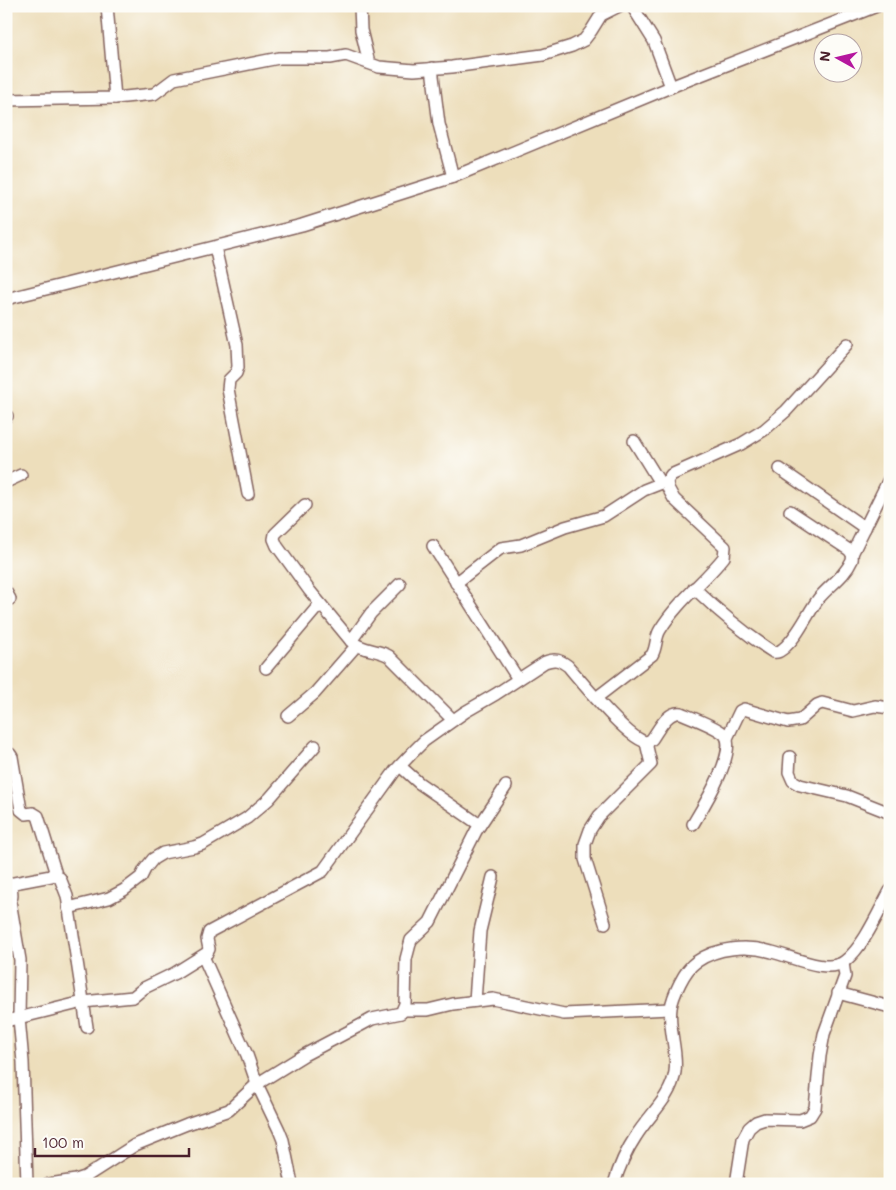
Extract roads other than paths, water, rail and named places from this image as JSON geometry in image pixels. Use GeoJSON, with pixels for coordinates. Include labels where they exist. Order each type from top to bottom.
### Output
{"type":"FeatureCollection","features":[{"type":"Feature","properties":{"kind":"street"},"geometry":{"type":"LineString","coordinates":[[107,6],[115,98]]}},
{"type":"Feature","properties":{"kind":"street"},"geometry":{"type":"LineString","coordinates":[[360,6],[361,30],[369,63]]}},
{"type":"Feature","properties":{"kind":"street"},"geometry":{"type":"LineString","coordinates":[[6,100],[115,98],[154,94],[174,79],[279,58],[330,58],[346,55],[379,67],[414,70],[543,55],[572,46],[584,40],[601,15],[619,6]]}},
{"type":"Feature","properties":{"kind":"street"},"geometry":{"type":"LineString","coordinates":[[632,6],[654,41],[671,87]]}},
{"type":"Feature","properties":{"kind":"street"},"geometry":{"type":"LineString","coordinates":[[6,299],[302,225],[453,177],[671,87],[877,6]]}},
{"type":"Feature","properties":{"kind":"street"},"geometry":{"type":"LineString","coordinates":[[432,68],[439,124],[453,177]]}},
{"type":"Feature","properties":{"kind":"street"},"geometry":{"type":"LineString","coordinates":[[215,247],[238,354],[236,373],[228,384],[248,494]]}},
{"type":"Feature","properties":{"kind":"street"},"geometry":{"type":"LineString","coordinates":[[456,583],[501,548],[521,544],[565,527],[604,516],[638,493],[663,482],[671,475],[741,444],[764,430],[786,411],[847,344]]}},
{"type":"Feature","properties":{"kind":"street"},"geometry":{"type":"LineString","coordinates":[[596,698],[652,655],[655,650],[657,635],[661,629],[680,603],[724,556],[725,546],[674,499],[634,441]]}},
{"type":"Feature","properties":{"kind":"street"},"geometry":{"type":"LineString","coordinates":[[780,469],[865,528]]}},
{"type":"Feature","properties":{"kind":"street"},"geometry":{"type":"LineString","coordinates":[[6,482],[21,475]]}},
{"type":"Feature","properties":{"kind":"street"},"geometry":{"type":"LineString","coordinates":[[694,588],[720,614],[773,652],[783,649],[791,641],[820,597],[839,580],[853,558],[852,554],[890,477]]}},
{"type":"Feature","properties":{"kind":"street"},"geometry":{"type":"LineString","coordinates":[[305,505],[278,531],[274,539],[277,546],[320,604],[354,644],[380,651],[389,656],[453,720]]}},
{"type":"Feature","properties":{"kind":"street"},"geometry":{"type":"LineString","coordinates":[[790,511],[852,554]]}},
{"type":"Feature","properties":{"kind":"street"},"geometry":{"type":"LineString","coordinates":[[433,546],[518,679]]}},
{"type":"Feature","properties":{"kind":"street"},"geometry":{"type":"LineString","coordinates":[[288,716],[315,693],[354,644],[371,613],[400,584]]}},
{"type":"Feature","properties":{"kind":"street"},"geometry":{"type":"LineString","coordinates":[[266,668],[320,604]]}},
{"type":"Feature","properties":{"kind":"street"},"geometry":{"type":"LineString","coordinates":[[6,1021],[83,1002],[133,997],[144,988],[175,973],[203,956],[209,949],[207,939],[209,932],[323,871],[400,766],[424,742],[453,720],[545,662],[553,659],[560,660],[568,666],[596,698],[639,741],[648,742],[652,740],[670,715],[676,712],[724,733],[728,743],[726,758],[693,824]]}},
{"type":"Feature","properties":{"kind":"street"},"geometry":{"type":"LineString","coordinates":[[727,738],[740,711],[744,709],[750,709],[788,722],[800,720],[822,703],[853,711],[875,706],[890,708]]}},
{"type":"Feature","properties":{"kind":"street"},"geometry":{"type":"LineString","coordinates":[[604,923],[585,859],[585,844],[590,830],[606,808],[651,764],[647,747],[648,742]]}},
{"type":"Feature","properties":{"kind":"street"},"geometry":{"type":"LineString","coordinates":[[68,908],[109,898],[142,877],[145,869],[153,859],[163,853],[194,848],[247,818],[269,799],[314,746]]}},
{"type":"Feature","properties":{"kind":"street"},"geometry":{"type":"LineString","coordinates":[[6,752],[12,757],[21,810],[23,813],[33,813],[38,816],[54,866],[53,874]]}},
{"type":"Feature","properties":{"kind":"street"},"geometry":{"type":"LineString","coordinates":[[790,757],[789,772],[792,781],[800,785],[847,796],[890,813]]}},
{"type":"Feature","properties":{"kind":"street"},"geometry":{"type":"LineString","coordinates":[[400,766],[419,783],[480,825]]}},
{"type":"Feature","properties":{"kind":"street"},"geometry":{"type":"LineString","coordinates":[[404,1010],[406,959],[411,940],[430,922],[480,825],[506,786]]}},
{"type":"Feature","properties":{"kind":"street"},"geometry":{"type":"LineString","coordinates":[[27,1184],[23,1062],[19,1018],[20,960],[8,902],[12,898],[11,885],[14,883],[53,874],[60,878],[64,884],[87,1027]]}},
{"type":"Feature","properties":{"kind":"street"},"geometry":{"type":"LineString","coordinates":[[475,1001],[480,931],[493,877]]}},
{"type":"Feature","properties":{"kind":"street"},"geometry":{"type":"LineString","coordinates":[[614,1184],[626,1151],[636,1134],[663,1101],[675,1072],[670,1009],[675,992],[684,975],[695,963],[709,954],[745,948],[772,951],[806,962],[832,967],[843,963],[858,947],[890,891]]}},
{"type":"Feature","properties":{"kind":"street"},"geometry":{"type":"LineString","coordinates":[[203,956],[247,1055],[257,1084],[283,1140],[292,1184]]}},
{"type":"Feature","properties":{"kind":"street"},"geometry":{"type":"LineString","coordinates":[[736,1184],[743,1139],[749,1128],[756,1122],[766,1119],[800,1120],[810,1116],[815,1108],[823,1042],[845,976],[843,963]]}},
{"type":"Feature","properties":{"kind":"street"},"geometry":{"type":"LineString","coordinates":[[838,993],[890,1007]]}},
{"type":"Feature","properties":{"kind":"street"},"geometry":{"type":"LineString","coordinates":[[49,1184],[85,1177],[135,1145],[186,1124],[229,1110],[257,1084],[304,1054],[372,1019],[397,1015],[404,1010],[428,1010],[493,999],[564,1014],[670,1009]]}}]}
